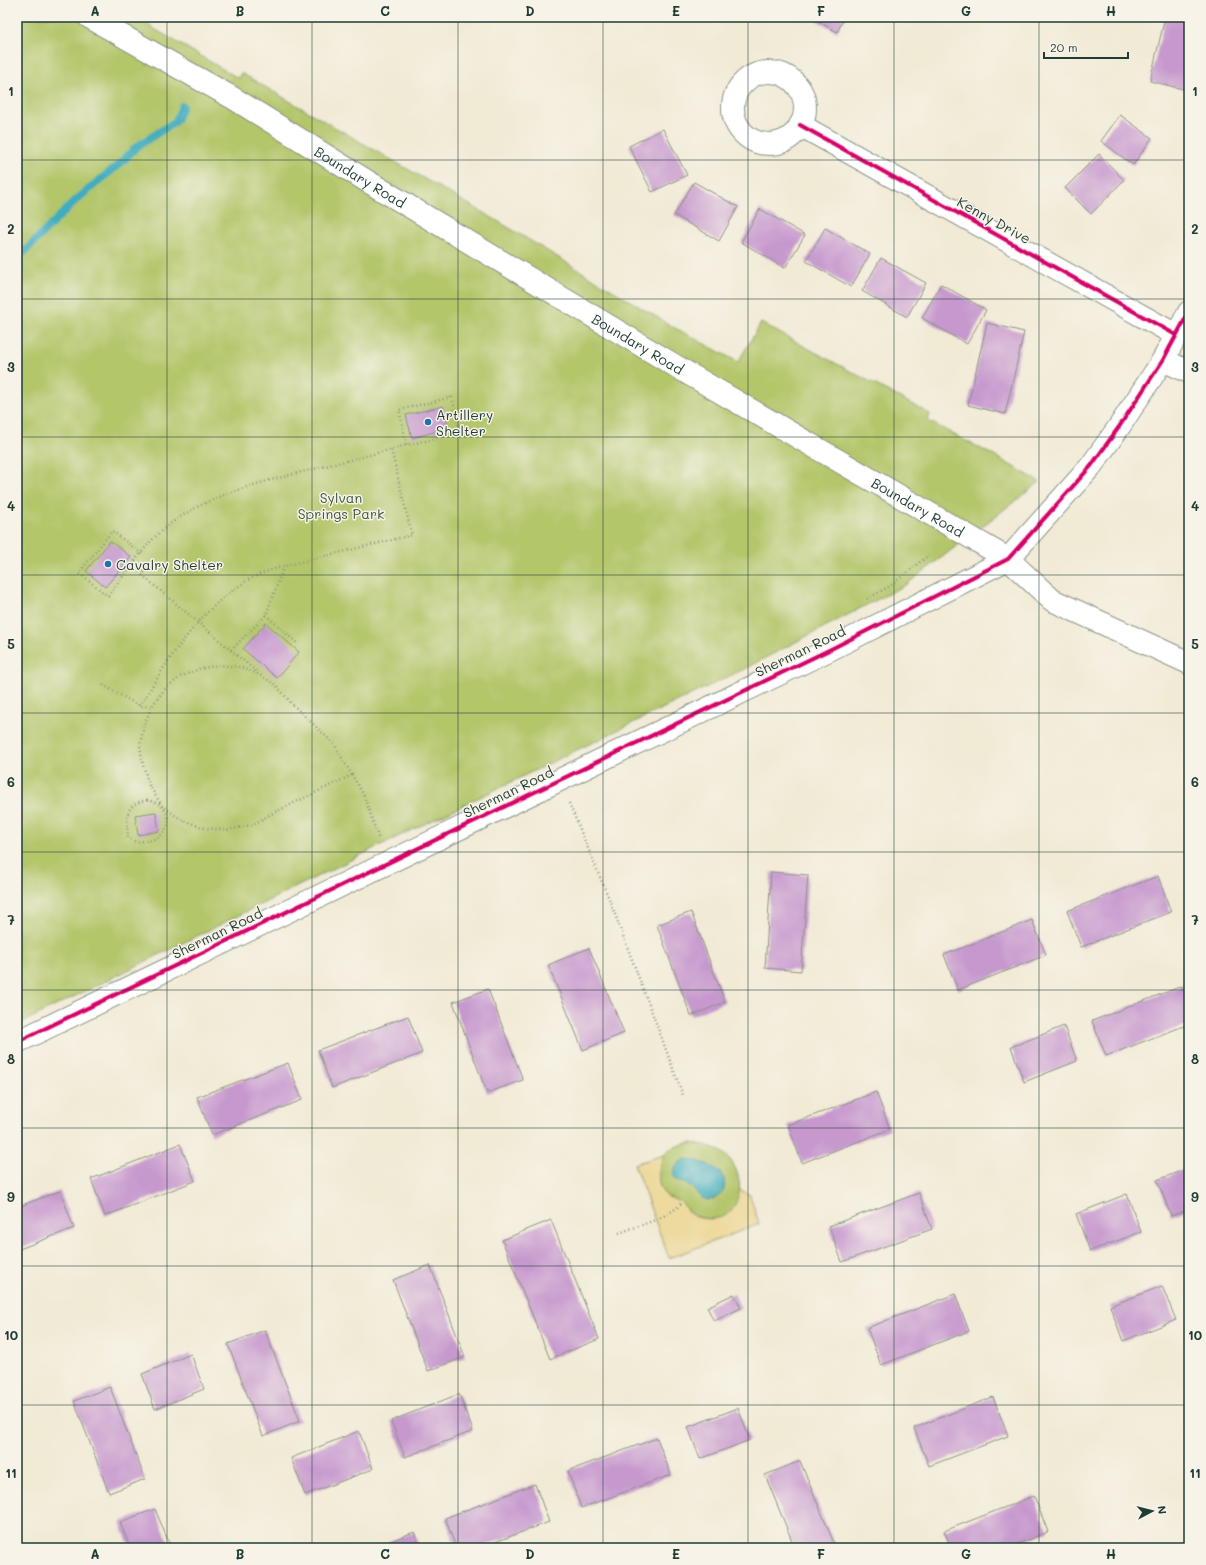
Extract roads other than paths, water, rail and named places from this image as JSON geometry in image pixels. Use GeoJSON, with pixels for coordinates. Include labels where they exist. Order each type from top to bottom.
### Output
{"type":"FeatureCollection","features":[{"type":"Feature","properties":{"kind":"street","name":"Boundary Road"},"geometry":{"type":"LineString","coordinates":[[89,17],[233,98],[380,189],[683,370],[1008,559],[1052,600],[1189,663]]}},
{"type":"Feature","properties":{"kind":"street","name":"Kenny Drive"},"geometry":{"type":"LineString","coordinates":[[800,125],[1176,335]]}},
{"type":"Feature","properties":{"kind":"street"},"geometry":{"type":"LineString","coordinates":[[1008,559],[1091,466],[1119,427],[1163,360],[1189,312]]}},
{"type":"Feature","properties":{"kind":"street"},"geometry":{"type":"LineString","coordinates":[[1163,360],[1189,372]]}},
{"type":"Feature","properties":{"kind":"street","name":"Sherman Road"},"geometry":{"type":"LineString","coordinates":[[17,1042],[831,649],[1008,559]]}},
{"type":"Feature","properties":{"kind":"water"},"geometry":{"type":"Polygon","coordinates":[[[686,1159],[699,1161],[706,1164],[718,1171],[723,1176],[725,1182],[724,1189],[721,1194],[709,1200],[702,1198],[691,1187],[674,1177],[673,1174],[677,1165],[686,1159]]]}},
{"type":"Feature","properties":{"kind":"waterway"},"geometry":{"type":"LineString","coordinates":[[17,259],[75,201],[123,161],[135,148],[176,121],[182,106]]}},
{"type":"Feature","properties":{"kind":"place","name":"Artillery Shelter"},"geometry":{"type":"Point","coordinates":[428,422]}},
{"type":"Feature","properties":{"kind":"place","name":"Cavalry Shelter"},"geometry":{"type":"Point","coordinates":[108,564]}},
{"type":"Feature","properties":{"kind":"park label","name":"Sylvan Springs Park"},"geometry":{"type":"Point","coordinates":[341,506]}}]}
